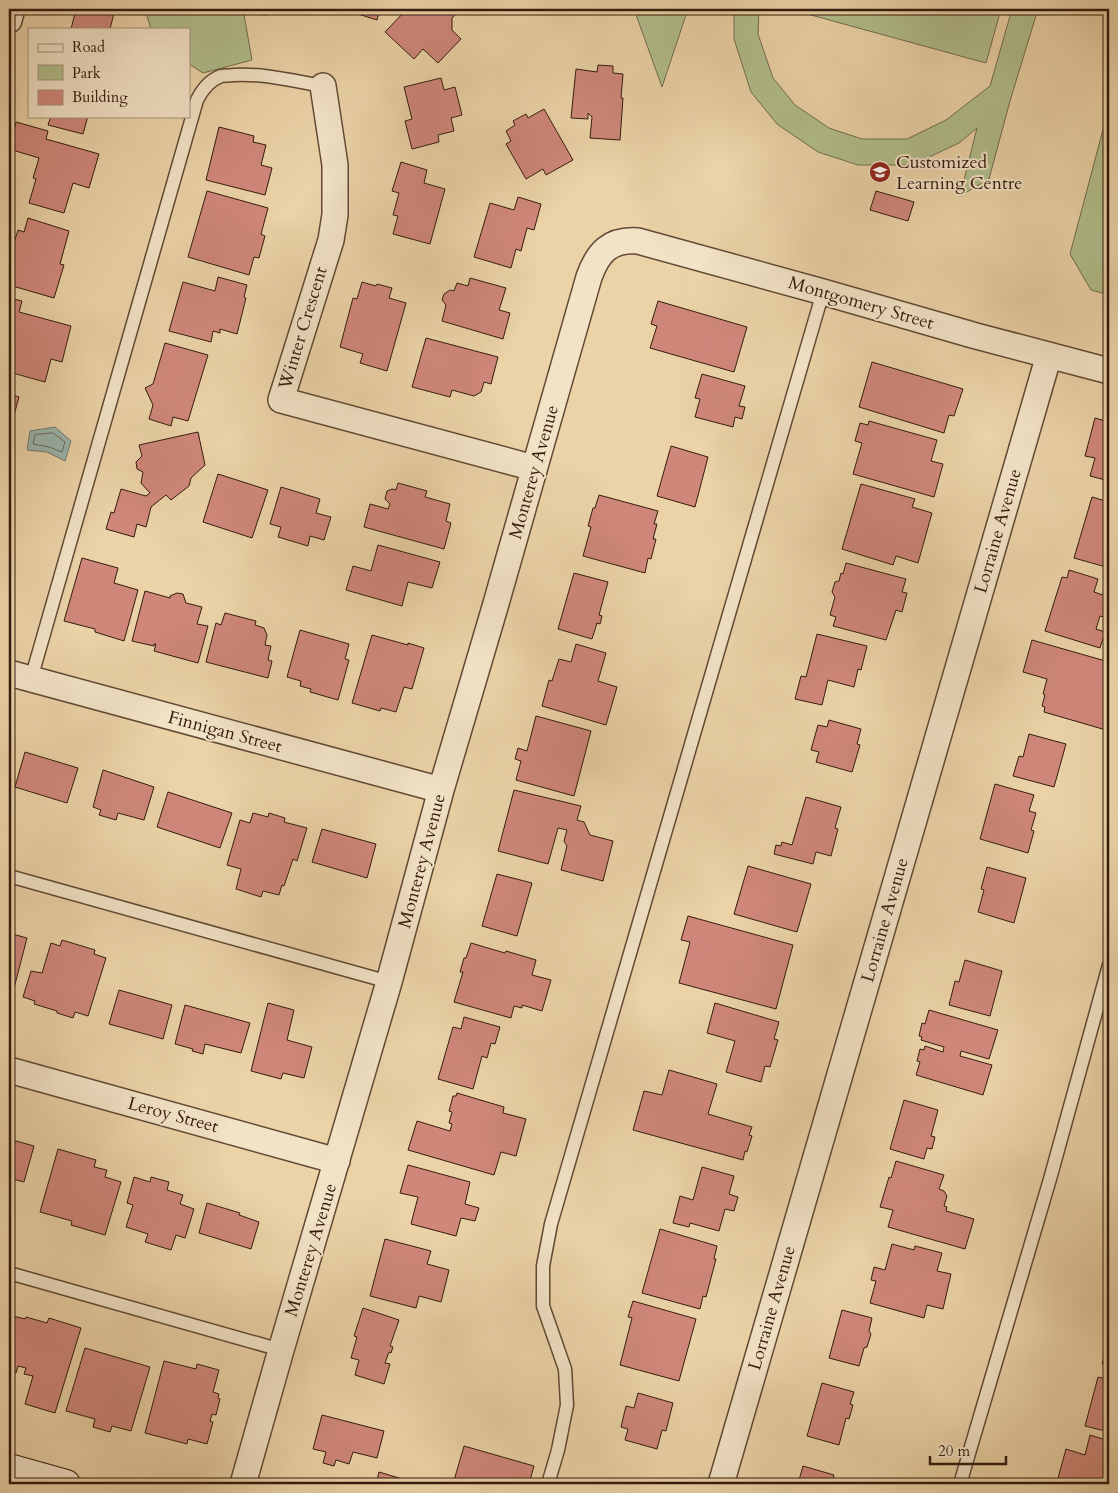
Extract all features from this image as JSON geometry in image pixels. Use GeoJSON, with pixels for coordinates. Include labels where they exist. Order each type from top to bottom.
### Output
{"type":"FeatureCollection","features":[{"type":"Feature","properties":{"kind":"street"},"geometry":{"type":"LineString","coordinates":[[9,20],[12,9]]}},
{"type":"Feature","properties":{"kind":"street","name":"Winter Crescent"},"geometry":{"type":"LineString","coordinates":[[323,86],[335,165],[335,215],[331,240],[281,400],[534,468]]}},
{"type":"Feature","properties":{"kind":"street","name":"Montgomery Street"},"geometry":{"type":"LineString","coordinates":[[612,244],[621,241],[638,240],[976,336],[1109,371]]}},
{"type":"Feature","properties":{"kind":"street","name":"Monterey Avenue"},"geometry":{"type":"LineString","coordinates":[[243,1484],[280,1350],[338,1161],[441,790],[589,277],[597,258],[612,244]]}},
{"type":"Feature","properties":{"kind":"street","name":"Lorraine Avenue"},"geometry":{"type":"LineString","coordinates":[[721,1484],[1049,355]]}},
{"type":"Feature","properties":{"kind":"street","name":"Finnigan Street"},"geometry":{"type":"LineString","coordinates":[[20,676],[441,790]]}},
{"type":"Feature","properties":{"kind":"street","name":"Leroy Street"},"geometry":{"type":"LineString","coordinates":[[9,1070],[338,1161]]}},
{"type":"Feature","properties":{"kind":"street"},"geometry":{"type":"LineString","coordinates":[[9,1468],[66,1484]]}},
{"type":"Feature","properties":{"kind":"lane"},"geometry":{"type":"LineString","coordinates":[[20,676],[196,100],[206,87],[222,76],[264,75],[323,86]]}},
{"type":"Feature","properties":{"kind":"lane"},"geometry":{"type":"LineString","coordinates":[[548,1484],[558,1450],[567,1405],[565,1368],[543,1306],[543,1266],[551,1224],[823,292]]}},
{"type":"Feature","properties":{"kind":"lane"},"geometry":{"type":"LineString","coordinates":[[9,876],[389,982]]}},
{"type":"Feature","properties":{"kind":"lane"},"geometry":{"type":"LineString","coordinates":[[960,1484],[1050,1179],[1109,965]]}},
{"type":"Feature","properties":{"kind":"lane"},"geometry":{"type":"LineString","coordinates":[[9,1274],[280,1350]]}},
{"type":"Feature","properties":{"kind":"green space"},"geometry":{"type":"Polygon","coordinates":[[[145,9],[243,9],[252,60],[203,73],[190,65],[190,28],[151,28],[145,9]]]}},
{"type":"Feature","properties":{"kind":"green space"},"geometry":{"type":"Polygon","coordinates":[[[634,9],[688,9],[662,87],[634,9]]]}},
{"type":"Feature","properties":{"kind":"green space"},"geometry":{"type":"Polygon","coordinates":[[[734,9],[759,9],[758,34],[773,78],[795,105],[829,128],[862,139],[907,139],[946,120],[990,86],[1012,9],[1038,9],[989,179],[960,196],[977,128],[959,143],[912,165],[858,165],[818,152],[777,124],[751,92],[734,39],[734,9]]]}},
{"type":"Feature","properties":{"kind":"green space"},"geometry":{"type":"Polygon","coordinates":[[[789,9],[1001,9],[986,63],[789,9]]]}},
{"type":"Feature","properties":{"kind":"green space"},"geometry":{"type":"Polygon","coordinates":[[[1109,107],[1109,295],[1091,290],[1070,254],[1109,107]]]}},
{"type":"Feature","properties":{"kind":"water"},"geometry":{"type":"Polygon","coordinates":[[[55,427],[71,441],[65,461],[47,452],[27,450],[30,431],[55,427]]]}},
{"type":"Feature","properties":{"kind":"building"},"geometry":{"type":"Polygon","coordinates":[[[76,9],[115,9],[110,28],[71,28],[76,9]]]}},
{"type":"Feature","properties":{"kind":"building"},"geometry":{"type":"Polygon","coordinates":[[[262,9],[290,9],[291,12],[263,15],[262,9]]]}},
{"type":"Feature","properties":{"kind":"building"},"geometry":{"type":"Polygon","coordinates":[[[342,9],[380,9],[377,20],[342,9]]]}},
{"type":"Feature","properties":{"kind":"building"},"geometry":{"type":"Polygon","coordinates":[[[407,9],[461,9],[452,18],[452,30],[461,39],[438,63],[423,49],[414,59],[385,32],[407,9]]]}},
{"type":"Feature","properties":{"kind":"building"},"geometry":{"type":"Polygon","coordinates":[[[598,65],[613,66],[613,73],[623,74],[620,140],[590,138],[592,117],[588,113],[588,119],[571,118],[576,69],[597,72],[598,65]]]}},
{"type":"Feature","properties":{"kind":"building"},"geometry":{"type":"Polygon","coordinates":[[[441,78],[444,90],[455,87],[462,115],[451,118],[454,131],[438,135],[439,142],[412,149],[405,121],[412,119],[404,87],[441,78]]]}},
{"type":"Feature","properties":{"kind":"building"},"geometry":{"type":"Polygon","coordinates":[[[544,109],[573,160],[546,175],[543,169],[526,179],[506,144],[511,141],[506,131],[515,125],[513,121],[526,114],[528,118],[544,109]]]}},
{"type":"Feature","properties":{"kind":"building"},"geometry":{"type":"Polygon","coordinates":[[[50,118],[87,118],[83,134],[48,125],[50,118]]]}},
{"type":"Feature","properties":{"kind":"building"},"geometry":{"type":"Polygon","coordinates":[[[16,122],[48,131],[46,139],[99,154],[89,188],[73,183],[64,213],[29,203],[36,179],[33,178],[39,158],[9,149],[16,122]]]}},
{"type":"Feature","properties":{"kind":"building"},"geometry":{"type":"Polygon","coordinates":[[[219,127],[254,136],[253,142],[266,145],[261,165],[272,168],[265,195],[206,180],[219,127]]]}},
{"type":"Feature","properties":{"kind":"building"},"geometry":{"type":"Polygon","coordinates":[[[401,162],[427,170],[424,183],[445,189],[430,244],[393,234],[398,216],[393,215],[399,193],[392,191],[401,162]]]}},
{"type":"Feature","properties":{"kind":"building"},"geometry":{"type":"Polygon","coordinates":[[[207,191],[268,208],[261,234],[265,236],[259,258],[254,257],[249,275],[188,257],[207,191]]]}},
{"type":"Feature","properties":{"kind":"building"},"geometry":{"type":"Polygon","coordinates":[[[876,191],[914,202],[908,221],[870,210],[876,191]]]}},
{"type":"Feature","properties":{"kind":"building"},"geometry":{"type":"Polygon","coordinates":[[[518,197],[541,204],[534,230],[527,228],[521,251],[516,249],[511,268],[474,257],[490,203],[514,210],[518,197]]]}},
{"type":"Feature","properties":{"kind":"building"},"geometry":{"type":"Polygon","coordinates":[[[28,218],[69,231],[60,264],[64,265],[54,298],[9,285],[9,270],[13,256],[10,255],[18,230],[24,232],[28,218]]]}},
{"type":"Feature","properties":{"kind":"building"},"geometry":{"type":"Polygon","coordinates":[[[218,277],[247,285],[244,297],[246,298],[237,334],[220,329],[220,333],[213,331],[211,342],[169,331],[183,282],[215,291],[218,277]]]}},
{"type":"Feature","properties":{"kind":"building"},"geometry":{"type":"Polygon","coordinates":[[[470,278],[506,288],[499,310],[510,313],[503,339],[442,321],[446,305],[442,300],[444,294],[450,290],[454,291],[457,283],[468,286],[470,278]]]}},
{"type":"Feature","properties":{"kind":"building"},"geometry":{"type":"Polygon","coordinates":[[[362,282],[392,288],[389,298],[406,303],[387,371],[360,363],[363,354],[340,347],[353,298],[357,299],[362,282]]]}},
{"type":"Feature","properties":{"kind":"building"},"geometry":{"type":"Polygon","coordinates":[[[9,298],[22,301],[19,312],[71,326],[62,362],[51,359],[45,382],[9,372],[9,298]]]}},
{"type":"Feature","properties":{"kind":"building"},"geometry":{"type":"Polygon","coordinates":[[[658,301],[747,327],[734,372],[650,348],[657,326],[651,324],[658,301]]]}},
{"type":"Feature","properties":{"kind":"building"},"geometry":{"type":"Polygon","coordinates":[[[426,338],[498,357],[491,384],[484,382],[481,392],[474,396],[452,390],[450,397],[412,387],[426,338]]]}},
{"type":"Feature","properties":{"kind":"building"},"geometry":{"type":"Polygon","coordinates":[[[165,343],[208,355],[188,421],[173,417],[171,426],[149,419],[153,405],[145,388],[153,384],[165,343]]]}},
{"type":"Feature","properties":{"kind":"building"},"geometry":{"type":"Polygon","coordinates":[[[872,362],[963,389],[954,416],[949,415],[944,433],[859,407],[872,362]]]}},
{"type":"Feature","properties":{"kind":"building"},"geometry":{"type":"Polygon","coordinates":[[[702,374],[745,386],[739,406],[745,407],[742,419],[735,417],[733,427],[695,417],[700,399],[695,398],[702,374]]]}},
{"type":"Feature","properties":{"kind":"building"},"geometry":{"type":"Polygon","coordinates":[[[9,394],[19,397],[9,433],[9,394]]]}},
{"type":"Feature","properties":{"kind":"building"},"geometry":{"type":"Polygon","coordinates":[[[1095,418],[1109,422],[1109,481],[1090,476],[1095,458],[1085,456],[1095,418]]]}},
{"type":"Feature","properties":{"kind":"building"},"geometry":{"type":"Polygon","coordinates":[[[869,421],[937,440],[931,461],[943,464],[934,497],[853,474],[862,443],[855,441],[860,423],[868,425],[869,421]]]}},
{"type":"Feature","properties":{"kind":"building"},"geometry":{"type":"Polygon","coordinates":[[[198,432],[205,465],[191,478],[189,486],[171,500],[166,495],[151,507],[146,527],[137,524],[134,537],[106,529],[111,512],[114,513],[121,489],[146,496],[150,493],[141,483],[143,472],[137,469],[136,462],[142,456],[139,445],[198,432]]]}},
{"type":"Feature","properties":{"kind":"building"},"geometry":{"type":"Polygon","coordinates":[[[671,446],[708,457],[695,507],[657,496],[671,446]]]}},
{"type":"Feature","properties":{"kind":"building"},"geometry":{"type":"Polygon","coordinates":[[[218,474],[268,490],[252,538],[203,522],[218,474]]]}},
{"type":"Feature","properties":{"kind":"building"},"geometry":{"type":"Polygon","coordinates":[[[398,483],[427,491],[425,497],[450,504],[446,521],[451,523],[444,549],[364,527],[370,504],[388,509],[390,504],[385,499],[387,491],[396,490],[398,483]]]}},
{"type":"Feature","properties":{"kind":"building"},"geometry":{"type":"Polygon","coordinates":[[[861,484],[915,499],[912,507],[932,513],[918,563],[896,556],[893,565],[842,549],[861,484]]]}},
{"type":"Feature","properties":{"kind":"building"},"geometry":{"type":"Polygon","coordinates":[[[281,487],[320,499],[316,513],[331,517],[324,540],[310,536],[308,546],[278,537],[281,527],[270,524],[281,487]]]}},
{"type":"Feature","properties":{"kind":"building"},"geometry":{"type":"Polygon","coordinates":[[[599,495],[658,511],[654,524],[657,524],[653,539],[656,539],[651,559],[648,558],[645,573],[583,556],[591,527],[588,526],[599,495]]]}},
{"type":"Feature","properties":{"kind":"building"},"geometry":{"type":"Polygon","coordinates":[[[1092,497],[1109,502],[1109,557],[1106,567],[1074,558],[1092,497]]]}},
{"type":"Feature","properties":{"kind":"building"},"geometry":{"type":"Polygon","coordinates":[[[378,545],[440,562],[432,588],[408,582],[402,606],[346,590],[353,566],[371,571],[378,545]]]}},
{"type":"Feature","properties":{"kind":"building"},"geometry":{"type":"Polygon","coordinates":[[[82,558],[118,568],[114,583],[138,590],[124,641],[95,632],[95,629],[64,621],[82,558]]]}},
{"type":"Feature","properties":{"kind":"building"},"geometry":{"type":"Polygon","coordinates":[[[846,563],[906,579],[902,592],[907,593],[902,612],[896,610],[886,640],[833,626],[836,617],[830,615],[835,597],[832,592],[835,582],[839,581],[841,573],[843,574],[846,563]]]}},
{"type":"Feature","properties":{"kind":"building"},"geometry":{"type":"Polygon","coordinates":[[[1069,570],[1098,579],[1094,592],[1109,597],[1104,617],[1100,616],[1096,629],[1105,632],[1100,648],[1045,631],[1062,577],[1067,578],[1069,570]]]}},
{"type":"Feature","properties":{"kind":"building"},"geometry":{"type":"Polygon","coordinates":[[[574,573],[608,582],[599,615],[602,616],[600,624],[597,623],[592,639],[558,629],[574,573]]]}},
{"type":"Feature","properties":{"kind":"building"},"geometry":{"type":"Polygon","coordinates":[[[145,591],[170,598],[170,596],[177,593],[183,594],[186,603],[202,607],[197,624],[208,626],[198,663],[154,651],[156,644],[154,646],[132,641],[145,591]]]}},
{"type":"Feature","properties":{"kind":"building"},"geometry":{"type":"Polygon","coordinates":[[[225,613],[256,621],[255,625],[264,628],[267,635],[265,645],[271,646],[268,660],[272,661],[268,678],[206,662],[216,623],[221,625],[225,613]]]}},
{"type":"Feature","properties":{"kind":"building"},"geometry":{"type":"Polygon","coordinates":[[[300,630],[349,644],[345,659],[349,660],[338,700],[310,692],[311,689],[300,686],[301,681],[287,677],[300,630]]]}},
{"type":"Feature","properties":{"kind":"building"},"geometry":{"type":"Polygon","coordinates":[[[817,634],[867,646],[861,670],[858,669],[854,687],[828,680],[822,705],[795,699],[801,676],[806,677],[817,634]]]}},
{"type":"Feature","properties":{"kind":"building"},"geometry":{"type":"Polygon","coordinates":[[[372,635],[424,648],[412,689],[404,687],[396,712],[381,708],[380,711],[352,703],[372,635]]]}},
{"type":"Feature","properties":{"kind":"building"},"geometry":{"type":"Polygon","coordinates":[[[1032,640],[1109,662],[1109,720],[1106,730],[1044,712],[1045,707],[1042,706],[1045,695],[1043,694],[1047,679],[1023,672],[1032,640]]]}},
{"type":"Feature","properties":{"kind":"building"},"geometry":{"type":"Polygon","coordinates":[[[576,644],[606,653],[598,681],[617,687],[606,725],[542,706],[549,680],[552,681],[559,659],[571,662],[576,644]]]}},
{"type":"Feature","properties":{"kind":"building"},"geometry":{"type":"Polygon","coordinates":[[[536,716],[591,731],[574,796],[516,780],[521,761],[515,759],[518,748],[527,751],[536,716]]]}},
{"type":"Feature","properties":{"kind":"building"},"geometry":{"type":"Polygon","coordinates":[[[829,720],[861,729],[857,744],[860,745],[852,772],[816,762],[819,752],[811,750],[818,725],[827,727],[829,720]]]}},
{"type":"Feature","properties":{"kind":"building"},"geometry":{"type":"Polygon","coordinates":[[[1029,734],[1066,744],[1054,787],[1013,776],[1019,756],[1023,757],[1029,734]]]}},
{"type":"Feature","properties":{"kind":"building"},"geometry":{"type":"Polygon","coordinates":[[[25,752],[78,768],[67,803],[15,787],[25,752]]]}},
{"type":"Feature","properties":{"kind":"building"},"geometry":{"type":"Polygon","coordinates":[[[103,770],[154,787],[144,820],[118,813],[116,820],[99,815],[101,810],[93,807],[103,770]]]}},
{"type":"Feature","properties":{"kind":"building"},"geometry":{"type":"Polygon","coordinates":[[[995,784],[1034,795],[1029,811],[1036,813],[1031,830],[1034,831],[1028,853],[980,839],[995,784]]]}},
{"type":"Feature","properties":{"kind":"building"},"geometry":{"type":"Polygon","coordinates":[[[514,790],[581,806],[577,820],[584,822],[590,835],[613,841],[603,881],[561,870],[567,846],[564,841],[567,830],[558,828],[548,864],[498,851],[514,790]]]}},
{"type":"Feature","properties":{"kind":"building"},"geometry":{"type":"Polygon","coordinates":[[[168,792],[232,813],[220,848],[157,827],[168,792]]]}},
{"type":"Feature","properties":{"kind":"building"},"geometry":{"type":"Polygon","coordinates":[[[806,797],[841,807],[835,828],[838,829],[831,856],[816,852],[813,864],[774,854],[776,845],[781,846],[782,842],[792,845],[806,797]]]}},
{"type":"Feature","properties":{"kind":"building"},"geometry":{"type":"Polygon","coordinates":[[[253,813],[268,817],[269,813],[285,818],[284,822],[307,828],[297,861],[293,859],[279,895],[263,891],[261,897],[236,889],[241,869],[227,865],[240,820],[250,823],[253,813]]]}},
{"type":"Feature","properties":{"kind":"building"},"geometry":{"type":"Polygon","coordinates":[[[322,829],[376,844],[367,878],[312,862],[322,829]]]}},
{"type":"Feature","properties":{"kind":"building"},"geometry":{"type":"Polygon","coordinates":[[[748,866],[811,884],[797,932],[734,914],[748,866]]]}},
{"type":"Feature","properties":{"kind":"building"},"geometry":{"type":"Polygon","coordinates":[[[987,867],[1026,878],[1014,923],[978,912],[984,890],[981,889],[987,867]]]}},
{"type":"Feature","properties":{"kind":"building"},"geometry":{"type":"Polygon","coordinates":[[[497,874],[532,883],[517,936],[482,926],[497,874]]]}},
{"type":"Feature","properties":{"kind":"building"},"geometry":{"type":"Polygon","coordinates":[[[688,916],[793,945],[776,1009],[679,983],[690,942],[681,940],[688,916]]]}},
{"type":"Feature","properties":{"kind":"building"},"geometry":{"type":"Polygon","coordinates":[[[9,933],[27,938],[13,992],[9,990],[9,933]]]}},
{"type":"Feature","properties":{"kind":"building"},"geometry":{"type":"Polygon","coordinates":[[[62,940],[95,950],[94,954],[106,958],[88,1016],[75,1012],[73,1018],[34,1004],[35,1001],[23,997],[31,971],[42,973],[51,943],[60,946],[62,940]]]}},
{"type":"Feature","properties":{"kind":"building"},"geometry":{"type":"Polygon","coordinates":[[[471,943],[536,960],[532,975],[551,980],[542,1011],[522,1005],[522,1008],[514,1006],[511,1018],[454,1002],[463,972],[460,972],[464,958],[466,958],[471,943]]]}},
{"type":"Feature","properties":{"kind":"building"},"geometry":{"type":"Polygon","coordinates":[[[965,960],[1002,971],[990,1016],[949,1005],[955,981],[959,982],[965,960]]]}},
{"type":"Feature","properties":{"kind":"building"},"geometry":{"type":"Polygon","coordinates":[[[119,990],[172,1005],[163,1039],[109,1024],[119,990]]]}},
{"type":"Feature","properties":{"kind":"building"},"geometry":{"type":"Polygon","coordinates":[[[268,1003],[294,1010],[287,1040],[312,1047],[304,1078],[283,1073],[281,1079],[251,1071],[268,1003]]]}},
{"type":"Feature","properties":{"kind":"building"},"geometry":{"type":"Polygon","coordinates":[[[715,1003],[779,1022],[774,1039],[778,1040],[770,1067],[765,1066],[761,1082],[726,1072],[735,1041],[707,1033],[715,1003]]]}},
{"type":"Feature","properties":{"kind":"building"},"geometry":{"type":"Polygon","coordinates":[[[185,1005],[250,1023],[241,1053],[205,1044],[203,1054],[175,1044],[185,1005]]]}},
{"type":"Feature","properties":{"kind":"building"},"geometry":{"type":"Polygon","coordinates":[[[929,1010],[998,1030],[989,1059],[961,1051],[960,1056],[992,1065],[983,1095],[916,1075],[920,1062],[917,1061],[920,1049],[924,1050],[925,1046],[943,1052],[944,1047],[921,1040],[922,1037],[919,1036],[922,1023],[925,1024],[929,1010]]]}},
{"type":"Feature","properties":{"kind":"building"},"geometry":{"type":"Polygon","coordinates":[[[464,1017],[500,1027],[495,1044],[491,1043],[487,1058],[482,1056],[473,1089],[438,1079],[453,1027],[461,1029],[464,1017]]]}},
{"type":"Feature","properties":{"kind":"building"},"geometry":{"type":"Polygon","coordinates":[[[669,1070],[717,1084],[708,1114],[752,1127],[749,1135],[752,1136],[743,1160],[633,1130],[644,1091],[662,1095],[669,1070]]]}},
{"type":"Feature","properties":{"kind":"building"},"geometry":{"type":"Polygon","coordinates":[[[457,1093],[504,1107],[503,1113],[526,1119],[516,1156],[501,1152],[494,1175],[408,1150],[417,1121],[450,1131],[452,1124],[449,1123],[452,1112],[449,1111],[453,1096],[456,1096],[457,1093]]]}},
{"type":"Feature","properties":{"kind":"building"},"geometry":{"type":"Polygon","coordinates":[[[904,1100],[938,1110],[931,1136],[935,1137],[932,1149],[927,1148],[924,1159],[890,1149],[904,1100]]]}},
{"type":"Feature","properties":{"kind":"building"},"geometry":{"type":"Polygon","coordinates":[[[9,1139],[34,1146],[24,1182],[9,1178],[9,1139]]]}},
{"type":"Feature","properties":{"kind":"building"},"geometry":{"type":"Polygon","coordinates":[[[58,1149],[96,1160],[94,1167],[107,1170],[105,1177],[121,1182],[105,1235],[71,1225],[72,1221],[40,1212],[58,1149]]]}},
{"type":"Feature","properties":{"kind":"building"},"geometry":{"type":"Polygon","coordinates":[[[896,1161],[944,1175],[939,1189],[944,1191],[947,1196],[944,1206],[947,1207],[946,1211],[974,1219],[965,1249],[888,1227],[893,1210],[880,1207],[896,1161]]]}},
{"type":"Feature","properties":{"kind":"building"},"geometry":{"type":"Polygon","coordinates":[[[408,1165],[470,1182],[465,1204],[479,1208],[475,1221],[461,1218],[456,1236],[411,1224],[418,1197],[400,1193],[408,1165]]]}},
{"type":"Feature","properties":{"kind":"building"},"geometry":{"type":"Polygon","coordinates":[[[702,1167],[734,1176],[729,1194],[738,1197],[734,1211],[725,1209],[719,1231],[690,1223],[689,1227],[673,1223],[680,1196],[693,1200],[702,1167]]]}},
{"type":"Feature","properties":{"kind":"building"},"geometry":{"type":"Polygon","coordinates":[[[134,1177],[150,1182],[151,1177],[169,1182],[167,1190],[183,1195],[180,1204],[194,1209],[185,1238],[176,1235],[171,1250],[145,1242],[148,1234],[126,1227],[133,1205],[127,1203],[134,1177]]]}},
{"type":"Feature","properties":{"kind":"building"},"geometry":{"type":"Polygon","coordinates":[[[207,1203],[240,1213],[239,1215],[259,1222],[251,1249],[199,1233],[207,1203]]]}},
{"type":"Feature","properties":{"kind":"building"},"geometry":{"type":"Polygon","coordinates":[[[660,1229],[717,1246],[714,1259],[716,1259],[706,1297],[703,1296],[700,1309],[642,1293],[660,1229]]]}},
{"type":"Feature","properties":{"kind":"building"},"geometry":{"type":"Polygon","coordinates":[[[385,1239],[431,1251],[427,1264],[449,1270],[441,1302],[419,1296],[416,1308],[370,1296],[385,1239]]]}},
{"type":"Feature","properties":{"kind":"building"},"geometry":{"type":"Polygon","coordinates":[[[892,1244],[914,1250],[915,1246],[942,1253],[937,1271],[951,1274],[943,1309],[927,1305],[924,1318],[870,1303],[876,1281],[871,1280],[874,1267],[885,1270],[892,1244]]]}},
{"type":"Feature","properties":{"kind":"building"},"geometry":{"type":"Polygon","coordinates":[[[633,1301],[696,1319],[679,1381],[620,1365],[632,1318],[628,1317],[633,1301]]]}},
{"type":"Feature","properties":{"kind":"building"},"geometry":{"type":"Polygon","coordinates":[[[363,1308],[399,1320],[390,1346],[393,1347],[385,1363],[390,1364],[384,1384],[355,1375],[359,1360],[351,1358],[357,1337],[354,1336],[363,1308]]]}},
{"type":"Feature","properties":{"kind":"building"},"geometry":{"type":"Polygon","coordinates":[[[842,1310],[872,1318],[869,1331],[871,1334],[867,1347],[864,1348],[859,1366],[829,1358],[842,1310]]]}},
{"type":"Feature","properties":{"kind":"building"},"geometry":{"type":"Polygon","coordinates":[[[9,1315],[25,1319],[26,1317],[47,1323],[49,1318],[81,1328],[55,1413],[25,1404],[33,1376],[24,1374],[26,1368],[18,1366],[16,1373],[9,1371],[9,1315]]]}},
{"type":"Feature","properties":{"kind":"building"},"geometry":{"type":"Polygon","coordinates":[[[1109,1345],[1109,1366],[1102,1364],[1109,1345]]]}},
{"type":"Feature","properties":{"kind":"building"},"geometry":{"type":"Polygon","coordinates":[[[85,1348],[150,1367],[131,1431],[112,1426],[110,1432],[93,1427],[95,1419],[66,1411],[85,1348]]]}},
{"type":"Feature","properties":{"kind":"building"},"geometry":{"type":"Polygon","coordinates":[[[164,1361],[196,1369],[197,1364],[219,1370],[213,1392],[219,1394],[218,1398],[220,1399],[216,1415],[212,1414],[210,1421],[213,1422],[207,1444],[188,1439],[187,1444],[145,1433],[164,1361]]]}},
{"type":"Feature","properties":{"kind":"building"},"geometry":{"type":"Polygon","coordinates":[[[1098,1377],[1109,1380],[1109,1432],[1085,1426],[1098,1377]]]}},
{"type":"Feature","properties":{"kind":"building"},"geometry":{"type":"Polygon","coordinates":[[[822,1383],[854,1392],[850,1404],[853,1405],[849,1419],[846,1418],[839,1445],[807,1436],[822,1383]]]}},
{"type":"Feature","properties":{"kind":"building"},"geometry":{"type":"Polygon","coordinates":[[[638,1393],[673,1403],[666,1431],[662,1430],[657,1449],[625,1440],[628,1429],[621,1427],[626,1406],[634,1408],[638,1393]]]}},
{"type":"Feature","properties":{"kind":"building"},"geometry":{"type":"Polygon","coordinates":[[[322,1415],[384,1431],[377,1458],[353,1452],[349,1464],[336,1460],[334,1466],[323,1463],[326,1452],[313,1449],[322,1415]]]}},
{"type":"Feature","properties":{"kind":"building"},"geometry":{"type":"Polygon","coordinates":[[[1090,1435],[1109,1441],[1109,1484],[1080,1484],[1058,1478],[1066,1449],[1085,1455],[1090,1435]]]}},
{"type":"Feature","properties":{"kind":"building"},"geometry":{"type":"Polygon","coordinates":[[[464,1446],[534,1466],[529,1484],[453,1484],[464,1446]]]}},
{"type":"Feature","properties":{"kind":"building"},"geometry":{"type":"Polygon","coordinates":[[[803,1466],[834,1475],[832,1484],[798,1484],[803,1466]]]}},
{"type":"Feature","properties":{"kind":"building"},"geometry":{"type":"Polygon","coordinates":[[[379,1472],[419,1484],[376,1484],[379,1472]]]}},
{"type":"Feature","properties":{"kind":"building"},"geometry":{"type":"Polygon","coordinates":[[[623,1479],[640,1484],[621,1484],[623,1479]]]}},
{"type":"Feature","properties":{"kind":"place","name":"Customized Learning Centre"},"geometry":{"type":"Point","coordinates":[880,172]}}]}
